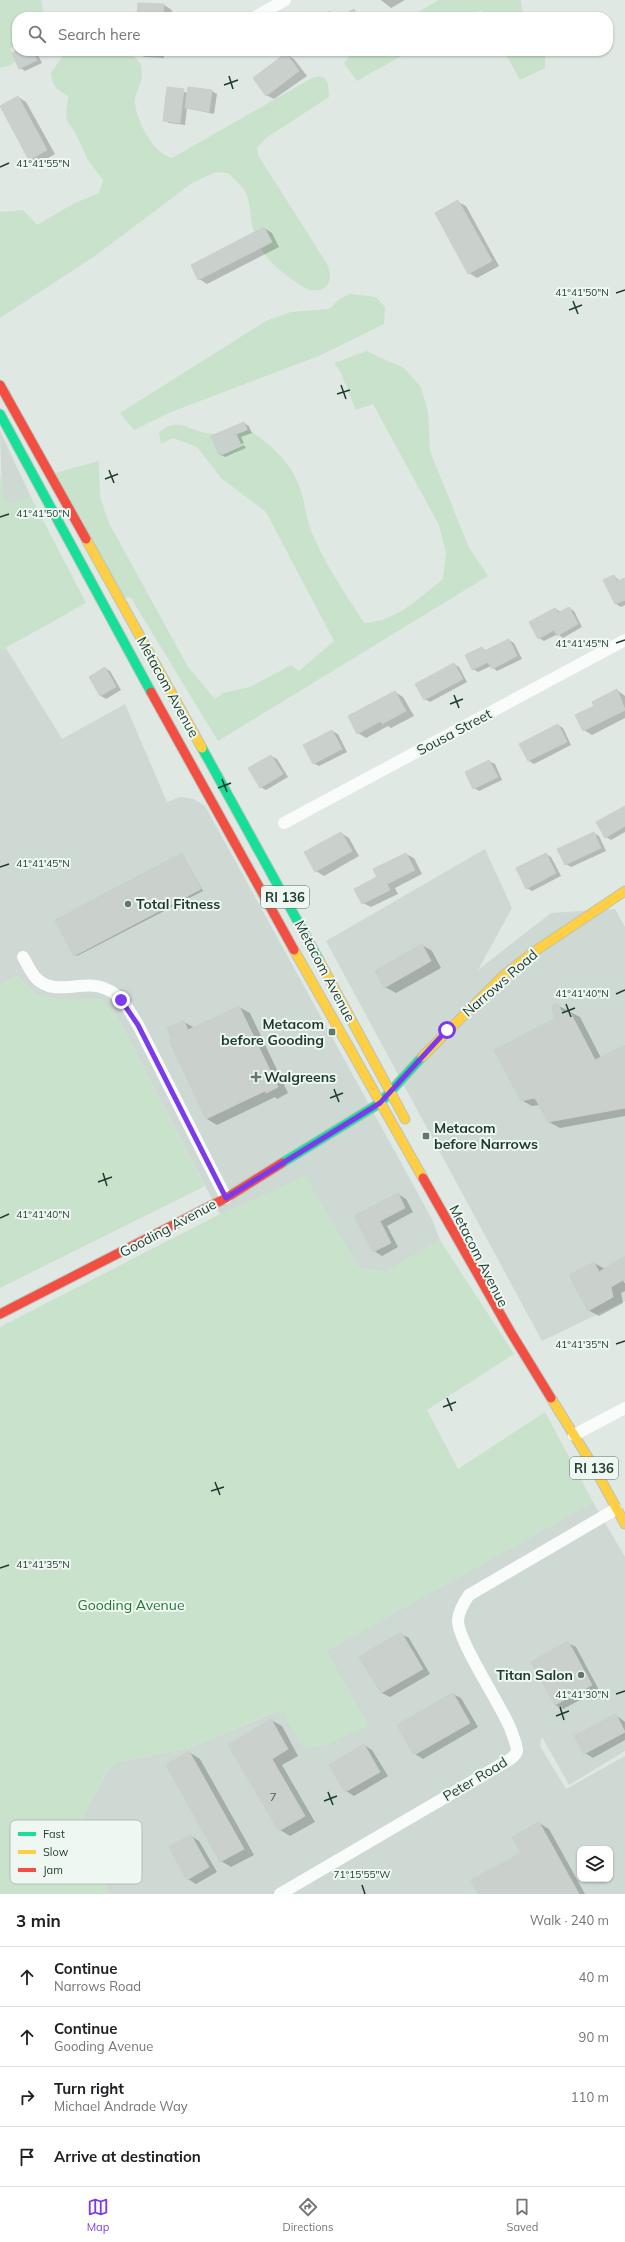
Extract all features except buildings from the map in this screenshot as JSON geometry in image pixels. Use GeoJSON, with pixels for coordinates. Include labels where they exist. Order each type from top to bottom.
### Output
{"type":"FeatureCollection","features":[{"type":"Feature","properties":{"kind":"main road","name":"Metacom Avenue"},"geometry":{"type":"LineString","coordinates":[[0,385],[298,920],[408,1126]]}},
{"type":"Feature","properties":{"kind":"main road","name":"Metacom Avenue"},"geometry":{"type":"LineString","coordinates":[[0,414],[160,710],[380,1103],[510,1331],[574,1435],[625,1524]]}},
{"type":"Feature","properties":{"kind":"main road","name":"Narrows Road"},"geometry":{"type":"LineString","coordinates":[[390,1093],[446,1032],[503,976],[532,953],[625,891]]}},
{"type":"Feature","properties":{"kind":"main road","name":"Gooding Avenue"},"geometry":{"type":"LineString","coordinates":[[0,1314],[226,1198],[380,1103],[390,1093]]}},
{"type":"Feature","properties":{"kind":"main road","name":"Metacom Avenue"},"geometry":{"type":"LineString","coordinates":[[481,1261],[560,1414]]}},
{"type":"Feature","properties":{"kind":"street"},"geometry":{"type":"LineString","coordinates":[[264,12],[285,0]]}},
{"type":"Feature","properties":{"kind":"street","name":"Sousa Street"},"geometry":{"type":"LineString","coordinates":[[284,823],[625,640]]}},
{"type":"Feature","properties":{"kind":"street"},"geometry":{"type":"LineString","coordinates":[[23,957],[36,978],[45,984],[55,988],[100,986],[108,989],[121,1000],[138,1025],[226,1198]]}},
{"type":"Feature","properties":{"kind":"street"},"geometry":{"type":"LineString","coordinates":[[574,1435],[625,1408]]}},
{"type":"Feature","properties":{"kind":"street","name":"Peter Road"},"geometry":{"type":"LineString","coordinates":[[280,1894],[509,1760],[515,1754],[517,1750],[515,1741],[507,1719],[463,1637],[458,1621],[462,1607],[469,1595],[616,1509]]}},
{"type":"Feature","properties":{"kind":"shaded area"},"geometry":{"type":"Polygon","coordinates":[[[0,431],[31,497],[14,504],[2,497],[0,431]]]}},
{"type":"Feature","properties":{"kind":"shaded area"},"geometry":{"type":"Polygon","coordinates":[[[6,648],[62,739],[125,704],[167,802],[181,797],[194,799],[205,806],[432,1219],[440,1240],[385,1272],[359,1268],[305,1177],[220,1214],[116,1015],[101,999],[57,999],[35,994],[17,976],[0,985],[0,651],[6,648]]]}},
{"type":"Feature","properties":{"kind":"shaded area"},"geometry":{"type":"Polygon","coordinates":[[[485,849],[512,908],[478,970],[551,913],[615,909],[625,927],[625,1301],[542,1341],[326,941],[485,849]]]}},
{"type":"Feature","properties":{"kind":"shaded area"},"geometry":{"type":"Polygon","coordinates":[[[593,1502],[625,1557],[625,1751],[569,1785],[542,1737],[540,1746],[566,1789],[625,1756],[625,1894],[109,1894],[104,1884],[142,1884],[142,1820],[81,1820],[112,1763],[189,1748],[282,1709],[368,1726],[326,1651],[593,1502]]]}},
{"type":"Feature","properties":{"kind":"green space"},"geometry":{"type":"Polygon","coordinates":[[[0,0],[41,0],[43,12],[12,12],[12,47],[10,49],[12,56],[14,56],[16,60],[11,65],[0,68],[0,0]]]}},
{"type":"Feature","properties":{"kind":"green space"},"geometry":{"type":"Polygon","coordinates":[[[439,0],[521,0],[522,10],[524,12],[482,12],[481,10],[478,12],[418,12],[439,0]]]}},
{"type":"Feature","properties":{"kind":"green space"},"geometry":{"type":"Polygon","coordinates":[[[134,56],[141,64],[142,76],[135,100],[136,111],[147,136],[152,143],[158,150],[172,158],[312,78],[318,76],[325,78],[328,84],[329,97],[266,138],[257,148],[258,155],[327,264],[330,280],[327,286],[320,290],[309,290],[281,271],[269,260],[256,239],[246,193],[228,173],[216,172],[192,183],[95,256],[0,318],[0,212],[23,210],[37,225],[73,204],[99,193],[103,180],[88,160],[75,132],[67,121],[66,115],[68,96],[58,90],[53,81],[51,73],[62,57],[134,56]]]}},
{"type":"Feature","properties":{"kind":"green space"},"geometry":{"type":"Polygon","coordinates":[[[349,56],[401,56],[357,81],[344,63],[349,56]]]}},
{"type":"Feature","properties":{"kind":"green space"},"geometry":{"type":"Polygon","coordinates":[[[507,56],[545,56],[545,68],[520,80],[507,56]]]}},
{"type":"Feature","properties":{"kind":"green space"},"geometry":{"type":"Polygon","coordinates":[[[350,294],[376,297],[385,307],[384,324],[319,356],[171,412],[134,430],[120,413],[266,321],[291,312],[329,309],[339,299],[350,294]]]}},
{"type":"Feature","properties":{"kind":"green space"},"geometry":{"type":"Polygon","coordinates":[[[366,351],[404,368],[421,387],[428,412],[430,451],[469,548],[488,576],[218,741],[131,598],[122,597],[55,473],[99,461],[100,497],[109,523],[188,667],[215,699],[223,693],[250,687],[291,665],[299,671],[334,641],[266,512],[221,478],[197,447],[173,438],[161,444],[159,432],[172,425],[182,425],[206,433],[225,432],[244,427],[268,444],[276,451],[294,474],[317,545],[336,579],[364,623],[387,618],[406,608],[443,579],[446,553],[439,525],[373,404],[356,410],[340,371],[334,363],[366,351]]]}},
{"type":"Feature","properties":{"kind":"green space"},"geometry":{"type":"Polygon","coordinates":[[[0,473],[3,497],[14,504],[31,497],[86,603],[0,651],[0,473]]]}},
{"type":"Feature","properties":{"kind":"green space"},"geometry":{"type":"Polygon","coordinates":[[[17,976],[35,994],[57,999],[101,999],[116,1015],[205,1186],[0,1288],[0,985],[17,976]]]}},
{"type":"Feature","properties":{"kind":"green space"},"geometry":{"type":"Polygon","coordinates":[[[305,1176],[359,1268],[385,1272],[440,1240],[514,1354],[427,1410],[458,1469],[545,1412],[593,1502],[326,1651],[368,1726],[324,1746],[303,1748],[281,1709],[189,1748],[121,1761],[109,1768],[81,1820],[10,1820],[10,1884],[104,1884],[109,1894],[0,1894],[0,1327],[220,1214],[305,1176]]]}},
{"type":"Feature","properties":{"kind":"traffic: fast"},"geometry":{"type":"LineString","coordinates":[[0,414],[151,692]]}},
{"type":"Feature","properties":{"kind":"traffic: fast"},"geometry":{"type":"LineString","coordinates":[[202,748],[319,960]]}},
{"type":"Feature","properties":{"kind":"traffic: fast"},"geometry":{"type":"LineString","coordinates":[[282,1163],[380,1103],[422,1057]]}},
{"type":"Feature","properties":{"kind":"traffic: slow"},"geometry":{"type":"LineString","coordinates":[[86,539],[202,748]]}},
{"type":"Feature","properties":{"kind":"traffic: slow"},"geometry":{"type":"LineString","coordinates":[[422,1057],[503,976],[532,953],[625,891]]}},
{"type":"Feature","properties":{"kind":"traffic: slow"},"geometry":{"type":"LineString","coordinates":[[294,950],[423,1178]]}},
{"type":"Feature","properties":{"kind":"traffic: slow"},"geometry":{"type":"LineString","coordinates":[[319,960],[405,1119]]}},
{"type":"Feature","properties":{"kind":"traffic: slow"},"geometry":{"type":"LineString","coordinates":[[551,1398],[595,1469],[625,1524]]}},
{"type":"Feature","properties":{"kind":"traffic: jam"},"geometry":{"type":"LineString","coordinates":[[0,385],[86,539]]}},
{"type":"Feature","properties":{"kind":"traffic: jam"},"geometry":{"type":"LineString","coordinates":[[151,692],[294,950]]}},
{"type":"Feature","properties":{"kind":"traffic: jam"},"geometry":{"type":"LineString","coordinates":[[0,1314],[226,1198],[282,1163]]}},
{"type":"Feature","properties":{"kind":"traffic: jam"},"geometry":{"type":"LineString","coordinates":[[423,1178],[510,1331],[551,1398]]}},
{"type":"Feature","properties":{"kind":"place","name":"Total Fitness"},"geometry":{"type":"Point","coordinates":[128,904]}},
{"type":"Feature","properties":{"kind":"place","name":"Metacom before Gooding"},"geometry":{"type":"Point","coordinates":[332,1032]}},
{"type":"Feature","properties":{"kind":"place","name":"Walgreens"},"geometry":{"type":"Point","coordinates":[256,1077]}},
{"type":"Feature","properties":{"kind":"place","name":"Metacom before Narrows"},"geometry":{"type":"Point","coordinates":[426,1136]}},
{"type":"Feature","properties":{"kind":"place","name":"Titan Salon"},"geometry":{"type":"Point","coordinates":[581,1675]}},
{"type":"Feature","properties":{"kind":"route"},"geometry":{"type":"LineString","coordinates":[[121,1000],[126,1005],[138,1025],[226,1198],[380,1103],[447,1030]]}}]}
